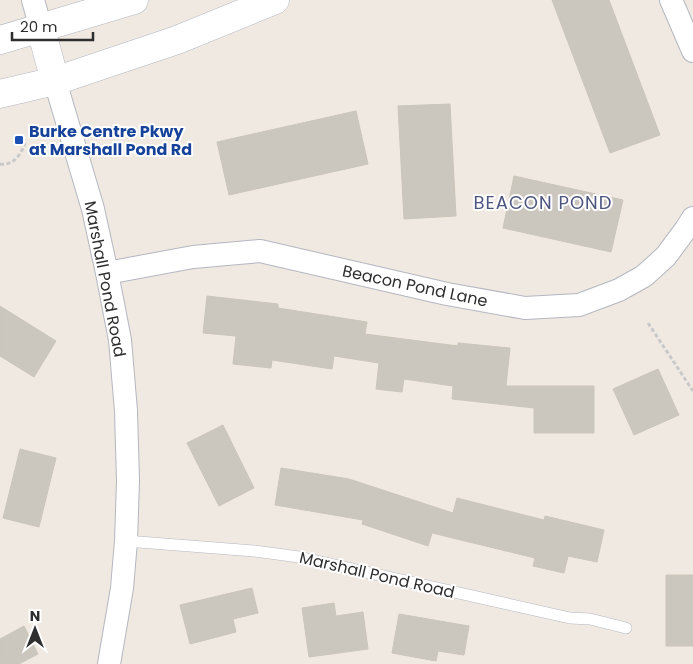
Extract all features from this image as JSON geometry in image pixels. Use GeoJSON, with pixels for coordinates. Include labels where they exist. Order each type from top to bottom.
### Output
{"type":"FeatureCollection","features":[{"type":"Feature","properties":{"kind":"main road"},"geometry":{"type":"LineString","coordinates":[[0,40],[134,0]]}},
{"type":"Feature","properties":{"kind":"main road"},"geometry":{"type":"LineString","coordinates":[[0,94],[55,81],[177,40],[275,0]]}},
{"type":"Feature","properties":{"kind":"main road"},"geometry":{"type":"LineString","coordinates":[[41,29],[55,81]]}},
{"type":"Feature","properties":{"kind":"street"},"geometry":{"type":"LineString","coordinates":[[32,0],[41,29]]}},
{"type":"Feature","properties":{"kind":"street"},"geometry":{"type":"LineString","coordinates":[[672,0],[693,51]]}},
{"type":"Feature","properties":{"kind":"street","name":"Marshall Pond Road"},"geometry":{"type":"LineString","coordinates":[[55,81],[93,209],[120,340],[126,411],[128,482],[126,542],[122,588],[109,664]]}},
{"type":"Feature","properties":{"kind":"street","name":"Beacon Pond Lane"},"geometry":{"type":"LineString","coordinates":[[107,273],[194,257],[260,251],[447,294],[524,308],[579,305],[619,290],[644,276],[666,256],[693,218]]}},
{"type":"Feature","properties":{"kind":"lane","name":"Marshall Pond Road"},"geometry":{"type":"LineString","coordinates":[[126,542],[254,551],[299,557],[570,618],[590,619],[626,628]]}},
{"type":"Feature","properties":{"kind":"path"},"geometry":{"type":"LineString","coordinates":[[0,164],[12,162],[22,152],[25,143]]}},
{"type":"Feature","properties":{"kind":"path"},"geometry":{"type":"LineString","coordinates":[[648,322],[693,391]]}},
{"type":"Feature","properties":{"kind":"building"},"geometry":{"type":"Polygon","coordinates":[[[552,0],[609,0],[660,135],[610,153],[552,0]]]}},
{"type":"Feature","properties":{"kind":"building"},"geometry":{"type":"Polygon","coordinates":[[[450,104],[456,216],[404,219],[398,106],[450,104]]]}},
{"type":"Feature","properties":{"kind":"building"},"geometry":{"type":"Polygon","coordinates":[[[356,111],[368,164],[229,195],[217,142],[356,111]]]}},
{"type":"Feature","properties":{"kind":"building"},"geometry":{"type":"Polygon","coordinates":[[[514,176],[623,200],[611,252],[503,228],[514,176]]]}},
{"type":"Feature","properties":{"kind":"building"},"geometry":{"type":"Polygon","coordinates":[[[207,296],[278,304],[278,308],[367,322],[365,334],[458,346],[458,343],[510,348],[506,386],[594,386],[594,433],[534,433],[534,408],[452,399],[453,386],[404,379],[402,392],[376,389],[379,363],[334,356],[332,369],[272,360],[271,368],[233,364],[236,336],[203,333],[207,296]]]}},
{"type":"Feature","properties":{"kind":"building"},"geometry":{"type":"Polygon","coordinates":[[[0,306],[56,341],[34,377],[0,356],[0,306]]]}},
{"type":"Feature","properties":{"kind":"building"},"geometry":{"type":"Polygon","coordinates":[[[658,369],[679,415],[634,435],[613,389],[658,369]]]}},
{"type":"Feature","properties":{"kind":"building"},"geometry":{"type":"Polygon","coordinates":[[[223,425],[254,488],[219,506],[187,443],[223,425]]]}},
{"type":"Feature","properties":{"kind":"building"},"geometry":{"type":"Polygon","coordinates":[[[20,449],[56,458],[39,527],[3,518],[20,449]]]}},
{"type":"Feature","properties":{"kind":"building"},"geometry":{"type":"Polygon","coordinates":[[[281,468],[349,479],[453,513],[457,498],[544,520],[545,516],[604,530],[597,562],[568,556],[564,573],[533,566],[535,558],[432,533],[428,546],[362,524],[363,520],[275,505],[281,468]]]}},
{"type":"Feature","properties":{"kind":"building"},"geometry":{"type":"Polygon","coordinates":[[[666,575],[693,575],[693,646],[666,646],[666,575]]]}},
{"type":"Feature","properties":{"kind":"building"},"geometry":{"type":"Polygon","coordinates":[[[252,588],[258,613],[233,619],[236,632],[190,644],[180,605],[252,588]]]}},
{"type":"Feature","properties":{"kind":"building"},"geometry":{"type":"Polygon","coordinates":[[[334,603],[336,616],[363,612],[368,649],[309,657],[302,608],[334,603]]]}},
{"type":"Feature","properties":{"kind":"building"},"geometry":{"type":"Polygon","coordinates":[[[399,614],[469,626],[464,655],[438,651],[436,661],[392,653],[399,614]]]}},
{"type":"Feature","properties":{"kind":"building"},"geometry":{"type":"Polygon","coordinates":[[[24,626],[38,654],[19,664],[0,664],[0,639],[24,626]]]}},
{"type":"Feature","properties":{"kind":"place","name":"Burke Centre Pkwy at Marshall Pond Rd"},"geometry":{"type":"Point","coordinates":[19,140]}},
{"type":"Feature","properties":{"kind":"district","name":"BEACON POND"},"geometry":{"type":"Point","coordinates":[543,202]}}]}
